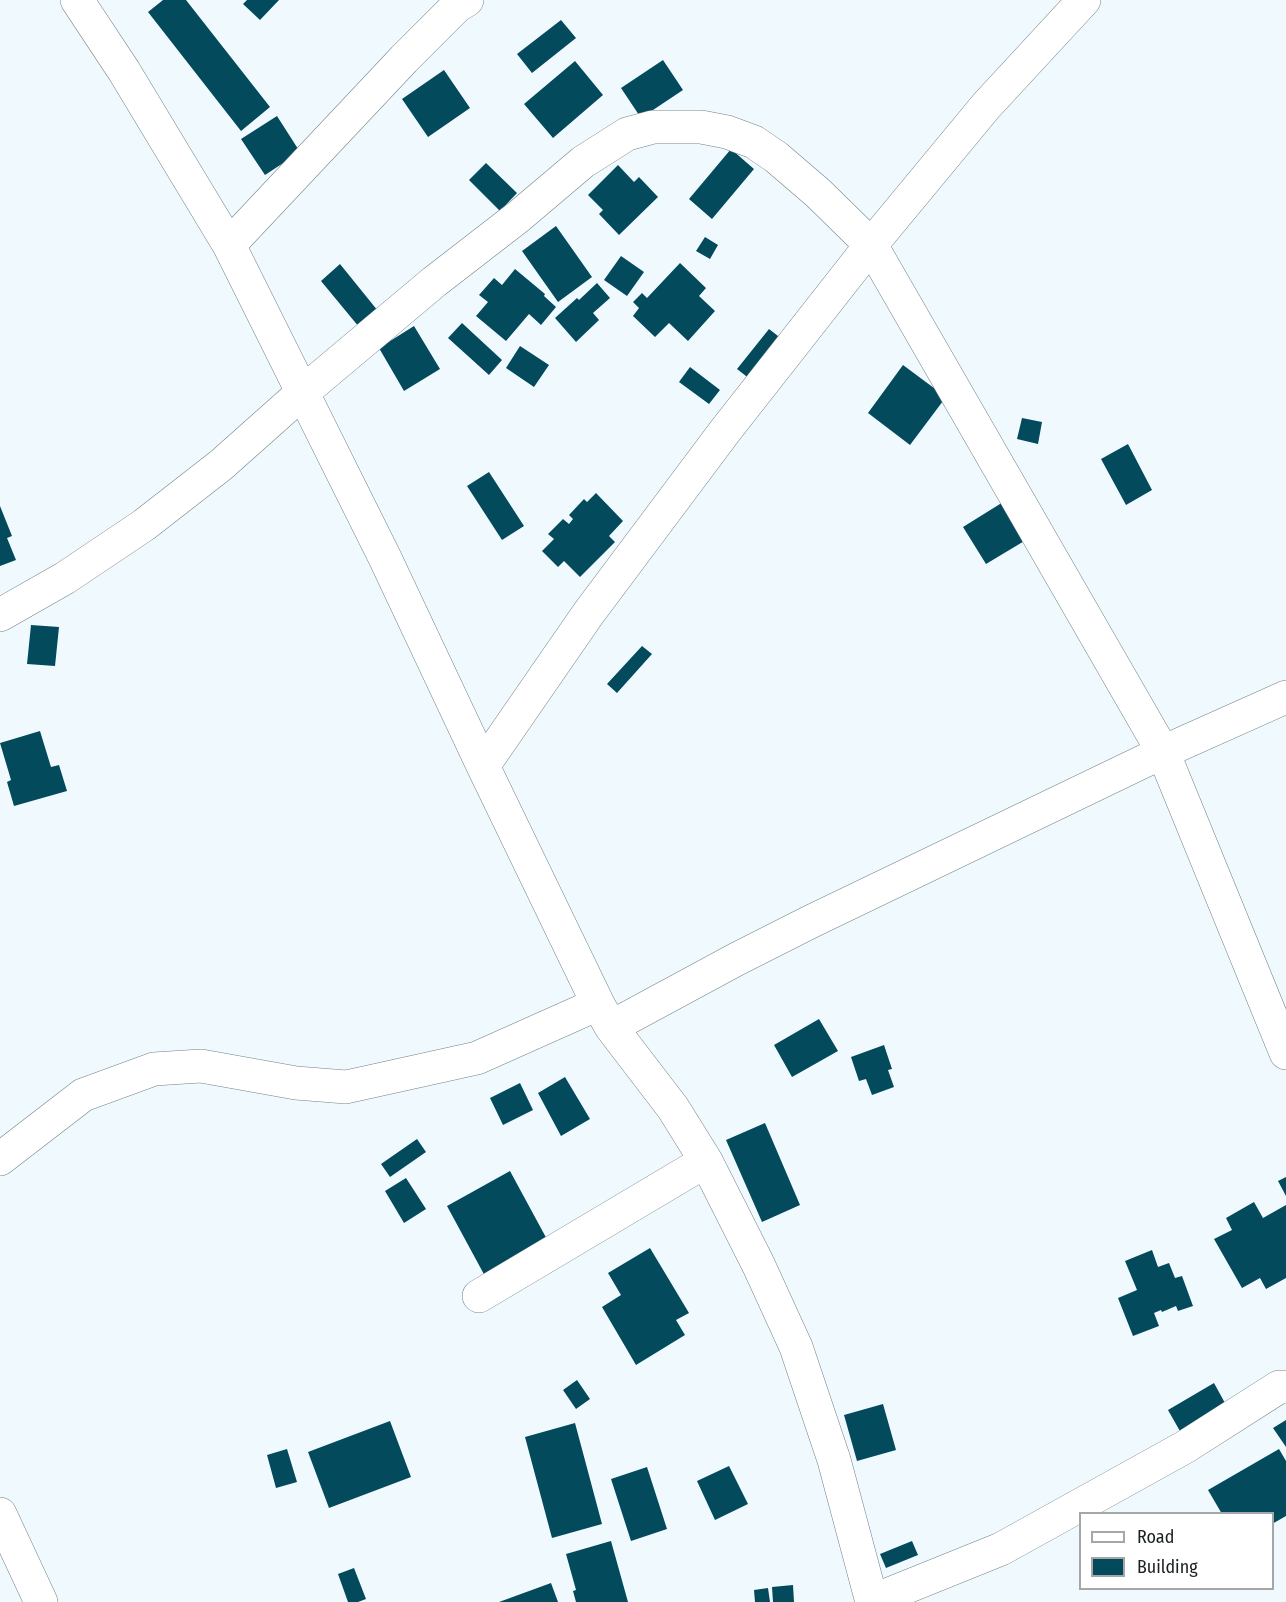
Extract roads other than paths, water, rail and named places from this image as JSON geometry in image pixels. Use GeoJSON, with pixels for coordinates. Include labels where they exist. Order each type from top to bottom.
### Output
{"type":"FeatureCollection","features":[{"type":"Feature","properties":{"kind":"street"},"geometry":{"type":"LineString","coordinates":[[77,0],[124,71],[229,245],[385,558],[483,766],[605,1015],[673,1108],[706,1161],[759,1266],[796,1347],[834,1460],[872,1601],[1001,1550],[1185,1448],[1280,1388],[1286,1387]]}},
{"type":"Feature","properties":{"kind":"street"},"geometry":{"type":"LineString","coordinates":[[229,245],[404,59],[457,6],[467,0]]}},
{"type":"Feature","properties":{"kind":"street"},"geometry":{"type":"LineString","coordinates":[[483,766],[588,614],[725,431],[871,245],[986,106],[1084,0]]}},
{"type":"Feature","properties":{"kind":"street"},"geometry":{"type":"LineString","coordinates":[[0,615],[65,579],[144,525],[221,465],[303,392],[434,282],[518,217],[583,162],[627,134],[653,127],[701,127],[727,132],[754,142],[776,157],[818,193],[871,245],[1163,752],[1286,1053]]}},
{"type":"Feature","properties":{"kind":"street"},"geometry":{"type":"LineString","coordinates":[[0,1159],[83,1095],[154,1069],[201,1066],[296,1083],[346,1087],[477,1059],[605,1015],[735,960],[810,921],[1163,752],[1286,697]]}},
{"type":"Feature","properties":{"kind":"street"},"geometry":{"type":"LineString","coordinates":[[479,1296],[706,1161]]}},
{"type":"Feature","properties":{"kind":"street"},"geometry":{"type":"LineString","coordinates":[[0,1514],[41,1602]]}}]}
